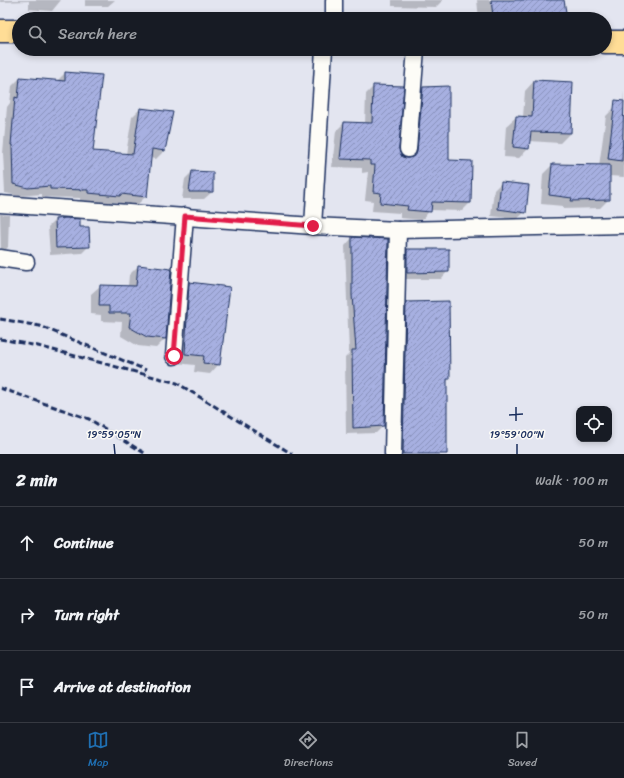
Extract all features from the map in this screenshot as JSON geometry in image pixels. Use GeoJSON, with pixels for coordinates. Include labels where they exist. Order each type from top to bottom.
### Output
{"type":"FeatureCollection","features":[{"type":"Feature","properties":{"kind":"main road"},"geometry":{"type":"LineString","coordinates":[[0,31],[12,32]]}},
{"type":"Feature","properties":{"kind":"main road"},"geometry":{"type":"LineString","coordinates":[[612,42],[624,42]]}},
{"type":"Feature","properties":{"kind":"street"},"geometry":{"type":"LineString","coordinates":[[334,0],[334,12]]}},
{"type":"Feature","properties":{"kind":"street"},"geometry":{"type":"LineString","coordinates":[[313,226],[324,56]]}},
{"type":"Feature","properties":{"kind":"street"},"geometry":{"type":"LineString","coordinates":[[408,149],[415,56]]}},
{"type":"Feature","properties":{"kind":"street"},"geometry":{"type":"LineString","coordinates":[[0,204],[313,226],[398,230],[624,225]]}},
{"type":"Feature","properties":{"kind":"street"},"geometry":{"type":"LineString","coordinates":[[174,356],[185,216]]}},
{"type":"Feature","properties":{"kind":"street"},"geometry":{"type":"LineString","coordinates":[[393,454],[398,230]]}},
{"type":"Feature","properties":{"kind":"street"},"geometry":{"type":"LineString","coordinates":[[0,258],[26,262]]}},
{"type":"Feature","properties":{"kind":"building"},"geometry":{"type":"Polygon","coordinates":[[[491,0],[564,0],[566,12],[492,12],[491,0]]]}},
{"type":"Feature","properties":{"kind":"building"},"geometry":{"type":"Polygon","coordinates":[[[65,72],[102,75],[93,151],[133,154],[140,108],[173,112],[165,151],[152,149],[147,197],[121,194],[120,196],[88,193],[88,190],[50,189],[50,186],[28,188],[13,184],[11,145],[15,97],[18,98],[20,77],[65,81],[65,72]]]}},
{"type":"Feature","properties":{"kind":"building"},"geometry":{"type":"Polygon","coordinates":[[[534,80],[573,82],[571,133],[531,132],[529,149],[513,147],[516,116],[532,117],[534,80]]]}},
{"type":"Feature","properties":{"kind":"building"},"geometry":{"type":"Polygon","coordinates":[[[373,85],[404,86],[399,149],[402,157],[408,158],[416,155],[423,87],[449,86],[449,160],[472,161],[471,203],[432,202],[431,212],[407,210],[408,206],[380,203],[381,193],[373,192],[375,165],[370,165],[370,160],[340,159],[344,122],[372,123],[373,85]]]}},
{"type":"Feature","properties":{"kind":"building"},"geometry":{"type":"Polygon","coordinates":[[[615,100],[624,101],[622,161],[608,159],[615,100]]]}},
{"type":"Feature","properties":{"kind":"building"},"geometry":{"type":"Polygon","coordinates":[[[552,164],[610,165],[610,200],[571,201],[572,198],[549,195],[552,164]]]}},
{"type":"Feature","properties":{"kind":"building"},"geometry":{"type":"Polygon","coordinates":[[[192,171],[213,172],[213,192],[189,192],[192,171]]]}},
{"type":"Feature","properties":{"kind":"building"},"geometry":{"type":"Polygon","coordinates":[[[501,182],[529,185],[526,213],[498,209],[501,182]]]}},
{"type":"Feature","properties":{"kind":"building"},"geometry":{"type":"Polygon","coordinates":[[[55,219],[80,219],[80,227],[89,227],[90,247],[56,248],[55,219]]]}},
{"type":"Feature","properties":{"kind":"building"},"geometry":{"type":"Polygon","coordinates":[[[352,237],[388,239],[384,426],[353,428],[352,350],[356,350],[352,295],[352,237]]]}},
{"type":"Feature","properties":{"kind":"building"},"geometry":{"type":"Polygon","coordinates":[[[407,249],[449,249],[449,272],[407,273],[407,249]]]}},
{"type":"Feature","properties":{"kind":"building"},"geometry":{"type":"Polygon","coordinates":[[[138,265],[171,269],[166,339],[147,337],[129,327],[131,313],[109,313],[109,306],[99,306],[100,285],[136,286],[138,265]]]}},
{"type":"Feature","properties":{"kind":"building"},"geometry":{"type":"Polygon","coordinates":[[[189,282],[230,287],[220,365],[203,363],[204,356],[185,354],[189,282]]]}},
{"type":"Feature","properties":{"kind":"building"},"geometry":{"type":"Polygon","coordinates":[[[449,301],[450,379],[447,379],[447,454],[403,454],[406,302],[449,301]]]}},
{"type":"Feature","properties":{"kind":"railway"},"geometry":{"type":"LineString","coordinates":[[0,319],[40,326],[146,370]]}},
{"type":"Feature","properties":{"kind":"railway"},"geometry":{"type":"LineString","coordinates":[[0,339],[38,346],[177,383],[292,454]]}},
{"type":"Feature","properties":{"kind":"railway"},"geometry":{"type":"LineString","coordinates":[[0,388],[89,419],[146,454]]}},
{"type":"Feature","properties":{"kind":"route"},"geometry":{"type":"LineString","coordinates":[[174,356],[185,216],[313,226]]}}]}
